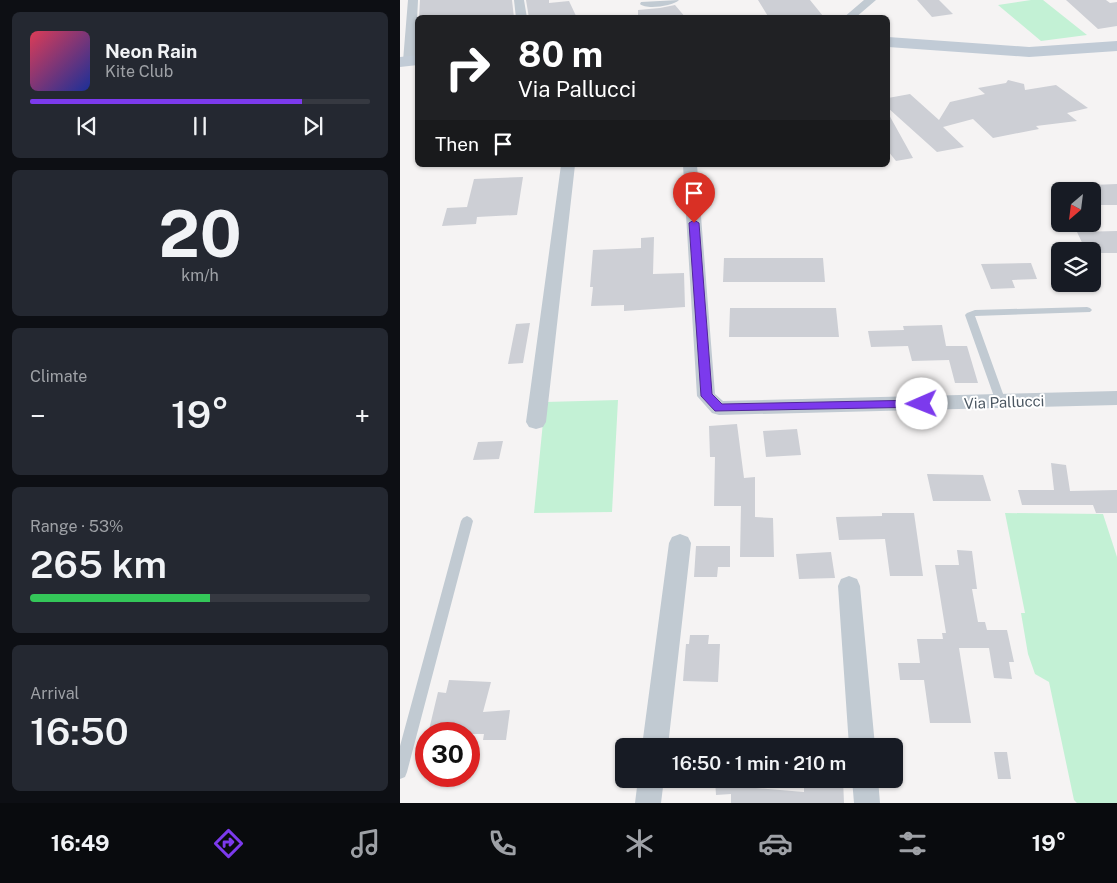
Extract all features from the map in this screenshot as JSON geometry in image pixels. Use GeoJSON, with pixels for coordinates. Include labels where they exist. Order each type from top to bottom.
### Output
{"type":"FeatureCollection","features":[{"type":"Feature","properties":{"kind":"street"},"geometry":{"type":"LineString","coordinates":[[519,0],[522,15]]}},
{"type":"Feature","properties":{"kind":"street"},"geometry":{"type":"LineString","coordinates":[[650,15],[644,2],[674,0]]}},
{"type":"Feature","properties":{"kind":"street"},"geometry":{"type":"LineString","coordinates":[[851,15],[866,1]]}},
{"type":"Feature","properties":{"kind":"street"},"geometry":{"type":"LineString","coordinates":[[400,4],[413,2],[409,61]]}},
{"type":"Feature","properties":{"kind":"street"},"geometry":{"type":"LineString","coordinates":[[890,42],[1022,52],[1097,49],[1117,46]]}},
{"type":"Feature","properties":{"kind":"street"},"geometry":{"type":"LineString","coordinates":[[536,422],[568,167]]}},
{"type":"Feature","properties":{"kind":"street","name":"Via Pallucci"},"geometry":{"type":"LineString","coordinates":[[690,167],[706,396],[719,408],[1117,398]]}},
{"type":"Feature","properties":{"kind":"street"},"geometry":{"type":"LineString","coordinates":[[656,738],[680,543]]}},
{"type":"Feature","properties":{"kind":"street"},"geometry":{"type":"LineString","coordinates":[[849,586],[861,738]]}},
{"type":"Feature","properties":{"kind":"street"},"geometry":{"type":"LineString","coordinates":[[648,803],[650,788]]}},
{"type":"Feature","properties":{"kind":"street"},"geometry":{"type":"LineString","coordinates":[[866,788],[867,803]]}},
{"type":"Feature","properties":{"kind":"lane"},"geometry":{"type":"LineString","coordinates":[[1001,402],[970,318],[972,314],[1087,310]]}},
{"type":"Feature","properties":{"kind":"lane"},"geometry":{"type":"LineString","coordinates":[[400,772],[467,521]]}},
{"type":"Feature","properties":{"kind":"green space"},"geometry":{"type":"Polygon","coordinates":[[[1043,0],[1087,35],[1041,41],[998,5],[1043,0]]]}},
{"type":"Feature","properties":{"kind":"green space"},"geometry":{"type":"Polygon","coordinates":[[[618,400],[612,512],[534,513],[545,402],[618,400]]]}},
{"type":"Feature","properties":{"kind":"green space"},"geometry":{"type":"Polygon","coordinates":[[[1005,513],[1103,514],[1117,557],[1117,803],[1077,803],[1074,800],[1049,682],[1035,674],[1028,654],[1021,613],[1025,613],[1005,513]]]}},
{"type":"Feature","properties":{"kind":"building"},"geometry":{"type":"Polygon","coordinates":[[[420,0],[512,0],[514,15],[419,15],[420,0]]]}},
{"type":"Feature","properties":{"kind":"building"},"geometry":{"type":"Polygon","coordinates":[[[526,0],[549,0],[549,3],[569,1],[576,15],[528,15],[526,0]]]}},
{"type":"Feature","properties":{"kind":"building"},"geometry":{"type":"Polygon","coordinates":[[[758,0],[810,0],[822,15],[767,15],[758,0]]]}},
{"type":"Feature","properties":{"kind":"building"},"geometry":{"type":"Polygon","coordinates":[[[917,0],[939,0],[953,14],[932,17],[917,0]]]}},
{"type":"Feature","properties":{"kind":"building"},"geometry":{"type":"Polygon","coordinates":[[[1066,0],[1106,0],[1110,3],[1117,2],[1117,26],[1098,29],[1066,0]]]}},
{"type":"Feature","properties":{"kind":"building"},"geometry":{"type":"Polygon","coordinates":[[[675,5],[683,15],[638,15],[638,10],[675,5]]]}},
{"type":"Feature","properties":{"kind":"building"},"geometry":{"type":"Polygon","coordinates":[[[1008,80],[1024,84],[1025,90],[1056,85],[1088,108],[1067,113],[1077,121],[1036,126],[1039,129],[993,138],[973,119],[943,127],[964,147],[937,152],[890,110],[890,98],[910,94],[939,120],[950,102],[985,94],[978,88],[1006,83],[1008,80]]]}},
{"type":"Feature","properties":{"kind":"building"},"geometry":{"type":"Polygon","coordinates":[[[890,117],[913,158],[896,161],[890,154],[890,117]]]}},
{"type":"Feature","properties":{"kind":"building"},"geometry":{"type":"Polygon","coordinates":[[[523,177],[517,215],[477,217],[476,224],[442,226],[447,208],[467,207],[474,179],[523,177]]]}},
{"type":"Feature","properties":{"kind":"building"},"geometry":{"type":"Polygon","coordinates":[[[1117,184],[1117,205],[1101,205],[1101,185],[1117,184]]]}},
{"type":"Feature","properties":{"kind":"building"},"geometry":{"type":"Polygon","coordinates":[[[1117,231],[1117,253],[1101,253],[1101,242],[1082,242],[1077,232],[1117,231]]]}},
{"type":"Feature","properties":{"kind":"building"},"geometry":{"type":"Polygon","coordinates":[[[654,237],[653,274],[684,273],[685,307],[624,311],[624,305],[591,306],[593,287],[590,287],[593,250],[641,248],[641,238],[654,237]]]}},
{"type":"Feature","properties":{"kind":"building"},"geometry":{"type":"Polygon","coordinates":[[[724,258],[823,258],[825,282],[723,282],[724,258]]]}},
{"type":"Feature","properties":{"kind":"building"},"geometry":{"type":"Polygon","coordinates":[[[1031,263],[1037,279],[1012,280],[1015,288],[991,289],[981,264],[1031,263]]]}},
{"type":"Feature","properties":{"kind":"building"},"geometry":{"type":"Polygon","coordinates":[[[730,308],[836,308],[839,337],[729,337],[730,308]]]}},
{"type":"Feature","properties":{"kind":"building"},"geometry":{"type":"Polygon","coordinates":[[[530,323],[523,363],[508,364],[516,324],[530,323]]]}},
{"type":"Feature","properties":{"kind":"building"},"geometry":{"type":"Polygon","coordinates":[[[942,325],[946,346],[967,346],[978,383],[955,383],[949,360],[912,361],[908,346],[871,347],[868,331],[904,330],[903,326],[942,325]]]}},
{"type":"Feature","properties":{"kind":"building"},"geometry":{"type":"Polygon","coordinates":[[[737,424],[744,478],[755,477],[755,517],[773,518],[774,557],[740,557],[741,506],[714,506],[715,457],[710,457],[709,426],[737,424]]]}},
{"type":"Feature","properties":{"kind":"building"},"geometry":{"type":"Polygon","coordinates":[[[797,429],[801,455],[766,457],[763,431],[797,429]]]}},
{"type":"Feature","properties":{"kind":"building"},"geometry":{"type":"Polygon","coordinates":[[[503,441],[499,459],[473,460],[478,442],[503,441]]]}},
{"type":"Feature","properties":{"kind":"building"},"geometry":{"type":"Polygon","coordinates":[[[1051,463],[1066,465],[1070,491],[1117,490],[1117,513],[1096,513],[1093,505],[1022,505],[1018,490],[1054,490],[1051,463]]]}},
{"type":"Feature","properties":{"kind":"building"},"geometry":{"type":"Polygon","coordinates":[[[927,474],[983,475],[991,501],[933,501],[927,474]]]}},
{"type":"Feature","properties":{"kind":"building"},"geometry":{"type":"Polygon","coordinates":[[[882,513],[914,513],[923,576],[890,576],[885,539],[839,540],[836,517],[882,516],[882,513]]]}},
{"type":"Feature","properties":{"kind":"building"},"geometry":{"type":"Polygon","coordinates":[[[696,546],[730,546],[730,567],[718,567],[717,577],[694,577],[696,546]]]}},
{"type":"Feature","properties":{"kind":"building"},"geometry":{"type":"Polygon","coordinates":[[[957,550],[972,551],[977,589],[972,589],[978,622],[985,622],[987,630],[1007,630],[1014,662],[1009,662],[1012,679],[994,678],[989,648],[959,648],[971,723],[930,723],[924,680],[900,680],[898,663],[920,663],[917,639],[943,639],[942,633],[946,633],[935,565],[959,565],[957,550]]]}},
{"type":"Feature","properties":{"kind":"building"},"geometry":{"type":"Polygon","coordinates":[[[831,552],[835,578],[799,579],[796,554],[831,552]]]}},
{"type":"Feature","properties":{"kind":"building"},"geometry":{"type":"Polygon","coordinates":[[[690,635],[709,635],[708,644],[720,644],[718,682],[683,681],[686,644],[689,644],[690,635]]]}},
{"type":"Feature","properties":{"kind":"building"},"geometry":{"type":"Polygon","coordinates":[[[449,680],[491,682],[483,712],[510,710],[506,740],[483,740],[484,734],[480,734],[480,722],[431,722],[438,692],[446,693],[449,680]]]}},
{"type":"Feature","properties":{"kind":"building"},"geometry":{"type":"Polygon","coordinates":[[[994,752],[1007,752],[1011,779],[998,779],[994,752]]]}},
{"type":"Feature","properties":{"kind":"building"},"geometry":{"type":"Polygon","coordinates":[[[716,788],[756,788],[804,792],[804,788],[843,788],[844,803],[731,803],[731,794],[716,795],[716,788]]]}},
{"type":"Feature","properties":{"kind":"route"},"geometry":{"type":"LineString","coordinates":[[694,223],[706,396],[719,408],[922,404]]}}]}
